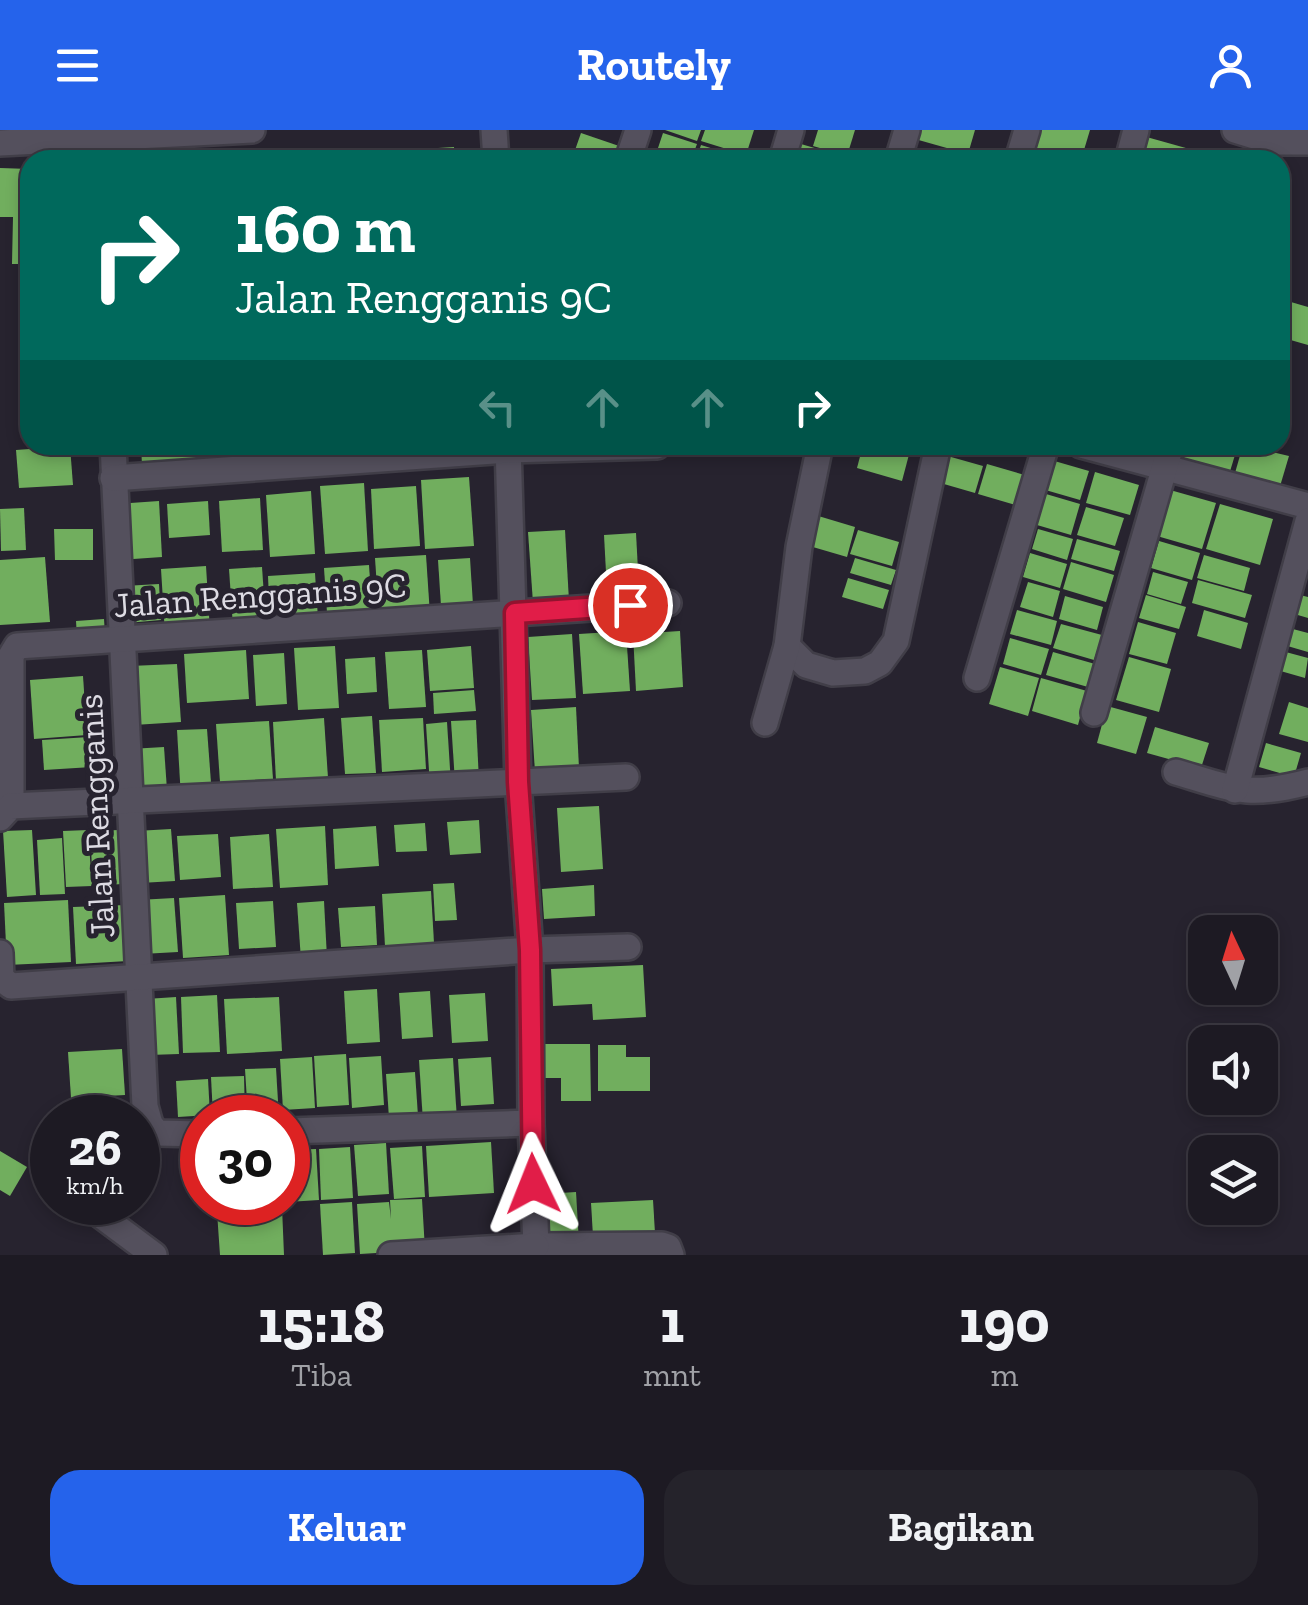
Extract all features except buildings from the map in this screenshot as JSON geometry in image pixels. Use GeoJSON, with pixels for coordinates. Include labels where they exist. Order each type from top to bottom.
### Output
{"type":"FeatureCollection","features":[{"type":"Feature","properties":{"kind":"street"},"geometry":{"type":"LineString","coordinates":[[0,143],[101,142],[252,130]]}},
{"type":"Feature","properties":{"kind":"street"},"geometry":{"type":"LineString","coordinates":[[1234,130],[1269,150]]}},
{"type":"Feature","properties":{"kind":"street"},"geometry":{"type":"LineString","coordinates":[[1275,150],[1308,142]]}},
{"type":"Feature","properties":{"kind":"street","name":"Jalan Rengganis"},"geometry":{"type":"LineString","coordinates":[[113,455],[146,1106],[150,1124],[157,1133],[180,1134]]}},
{"type":"Feature","properties":{"kind":"street"},"geometry":{"type":"LineString","coordinates":[[113,478],[416,455]]}},
{"type":"Feature","properties":{"kind":"street"},"geometry":{"type":"LineString","coordinates":[[508,455],[518,782],[530,950],[536,1246]]}},
{"type":"Feature","properties":{"kind":"street"},"geometry":{"type":"LineString","coordinates":[[765,723],[787,646],[799,547],[818,455]]}},
{"type":"Feature","properties":{"kind":"street"},"geometry":{"type":"LineString","coordinates":[[787,646],[806,665],[833,674],[864,671],[880,663],[896,640],[936,455]]}},
{"type":"Feature","properties":{"kind":"street"},"geometry":{"type":"LineString","coordinates":[[976,678],[1043,455]]}},
{"type":"Feature","properties":{"kind":"street"},"geometry":{"type":"LineString","coordinates":[[1094,713],[1167,456],[1307,505],[1236,790]]}},
{"type":"Feature","properties":{"kind":"street","name":"Jalan Rengganis 9C"},"geometry":{"type":"LineString","coordinates":[[6,812],[14,650],[25,644],[668,602]]}},
{"type":"Feature","properties":{"kind":"street"},"geometry":{"type":"LineString","coordinates":[[1176,772],[1236,790],[1262,793],[1308,782]]}},
{"type":"Feature","properties":{"kind":"street"},"geometry":{"type":"LineString","coordinates":[[6,812],[129,801],[626,777]]}},
{"type":"Feature","properties":{"kind":"street"},"geometry":{"type":"LineString","coordinates":[[0,954],[2,978],[10,986],[530,950],[628,947]]}},
{"type":"Feature","properties":{"kind":"street"},"geometry":{"type":"LineString","coordinates":[[310,1130],[531,1123]]}},
{"type":"Feature","properties":{"kind":"street"},"geometry":{"type":"LineString","coordinates":[[114,1225],[154,1255]]}},
{"type":"Feature","properties":{"kind":"street"},"geometry":{"type":"LineString","coordinates":[[391,1255],[536,1246],[662,1246],[668,1247],[672,1255]]}},
{"type":"Feature","properties":{"kind":"route"},"geometry":{"type":"LineString","coordinates":[[533,1184],[530,950],[518,782],[515,613],[630,605]]}}]}
